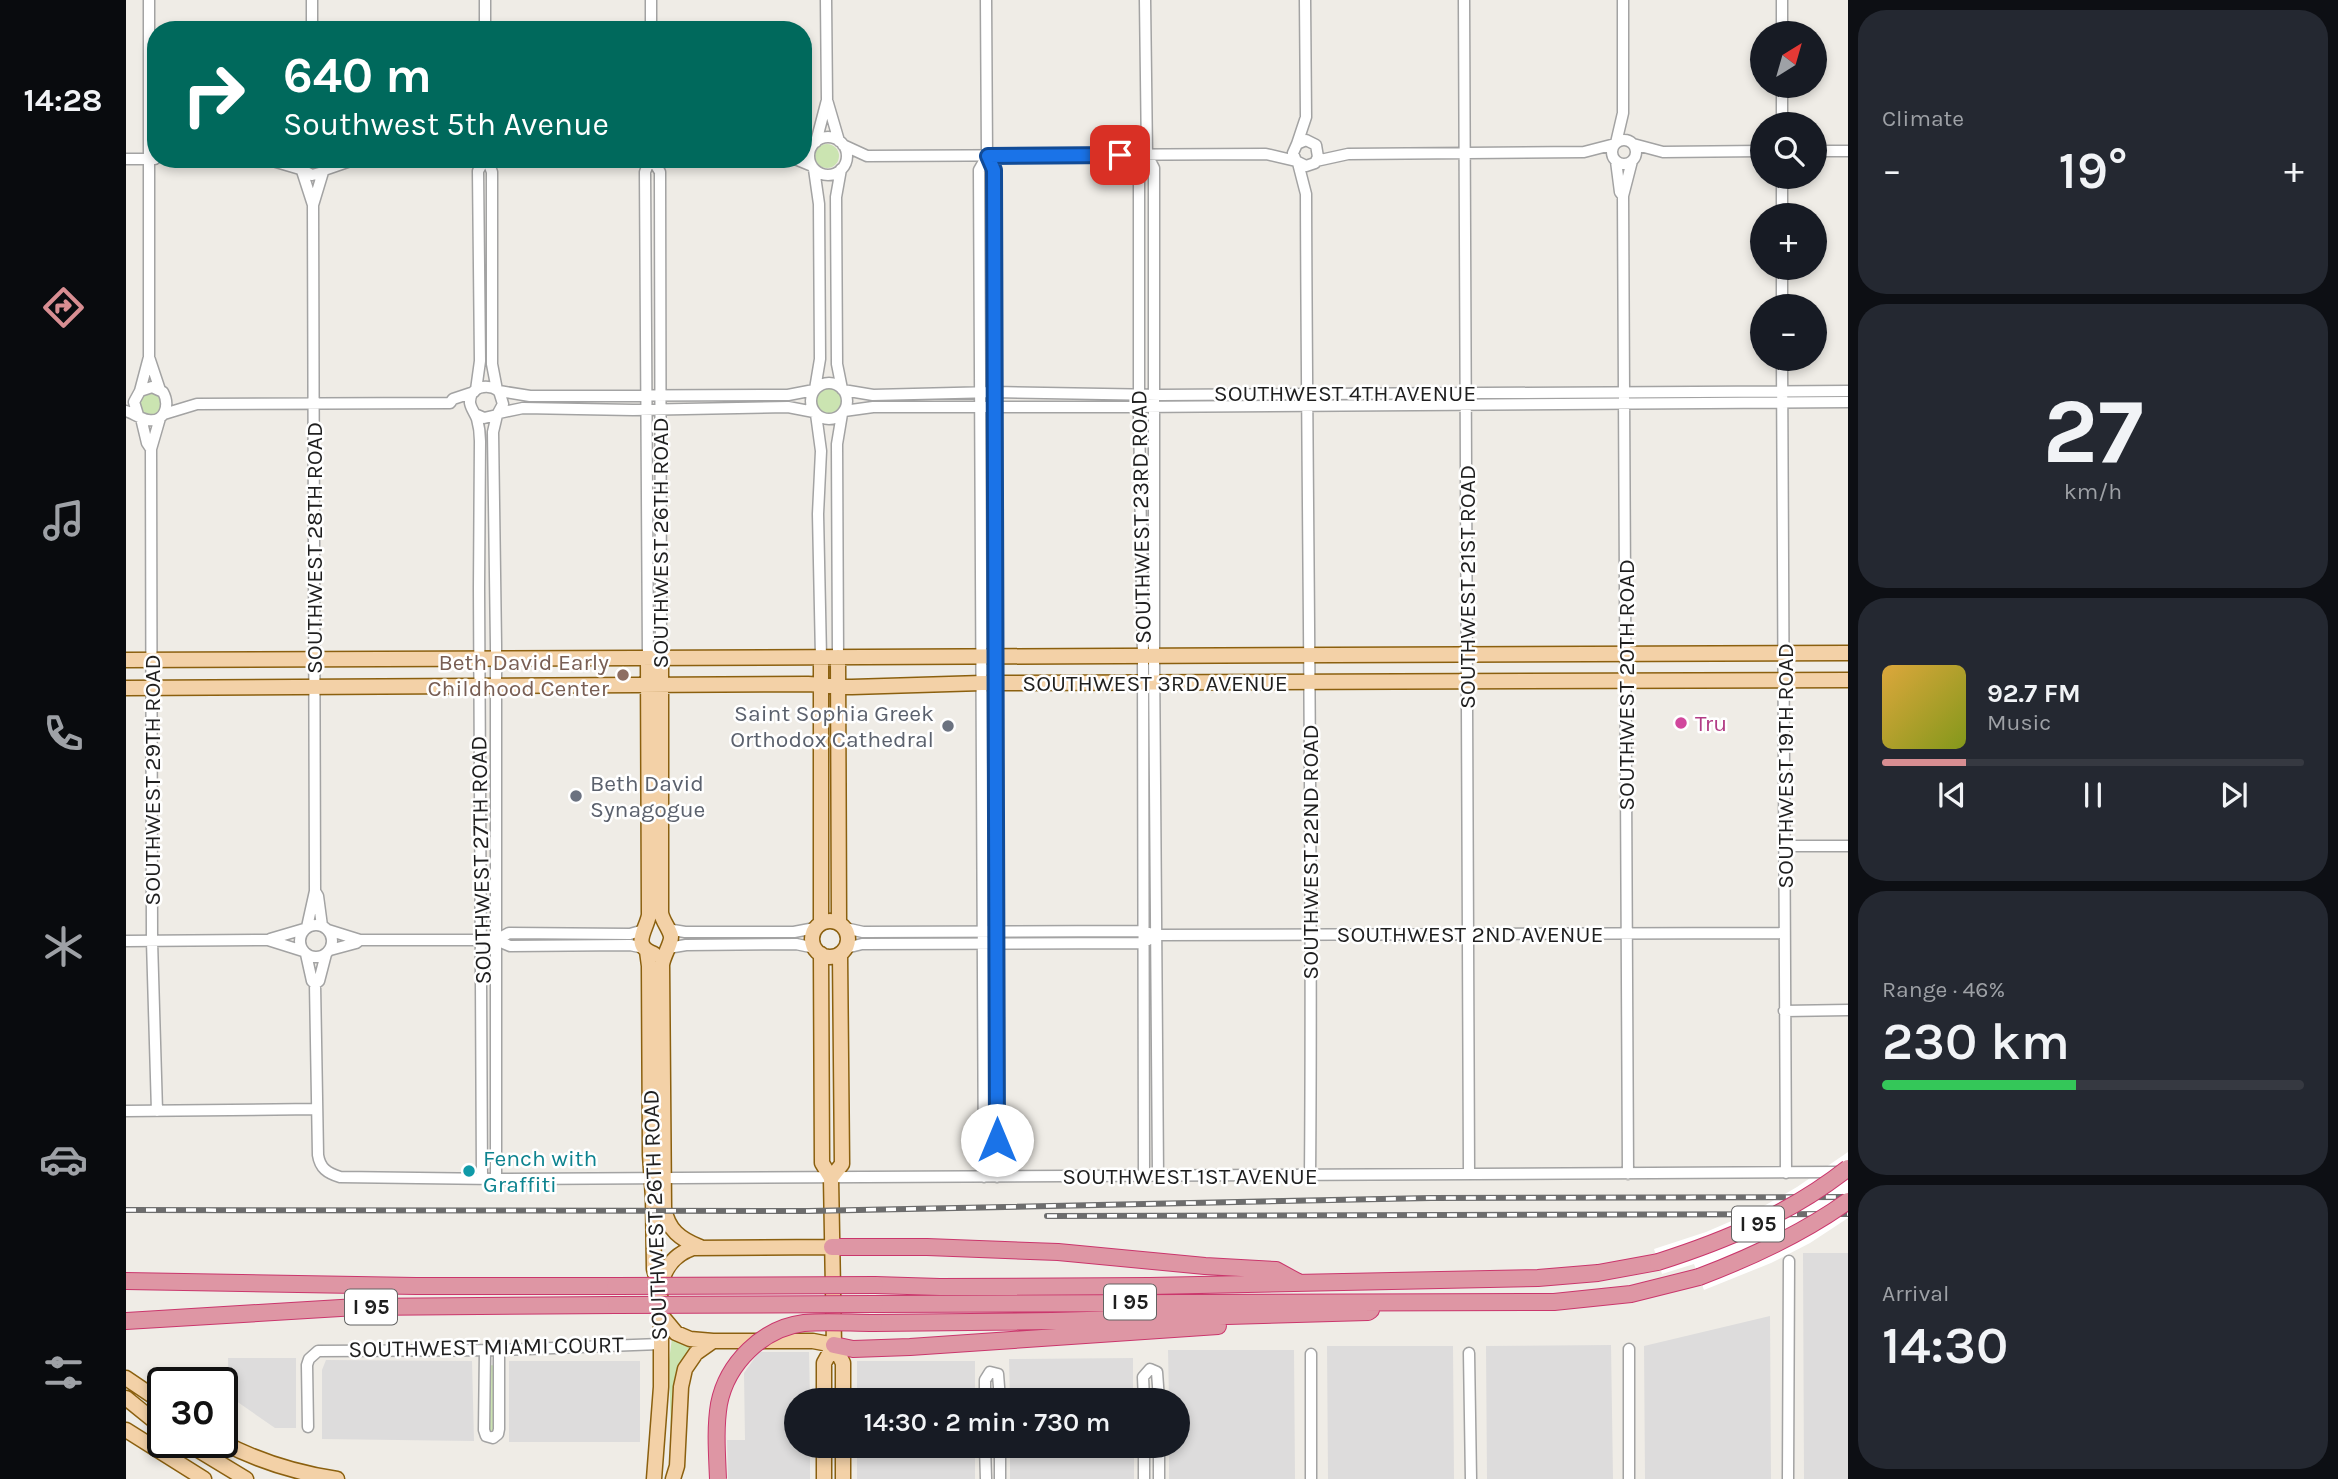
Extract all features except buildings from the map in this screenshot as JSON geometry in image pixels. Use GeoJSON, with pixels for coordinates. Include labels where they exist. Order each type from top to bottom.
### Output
{"type":"FeatureCollection","features":[{"type":"Feature","properties":{"kind":"highway","name":"I 95"},"geometry":{"type":"LineString","coordinates":[[126,1281],[416,1286],[940,1287],[1300,1283],[1567,1276],[1658,1262],[1724,1240],[1803,1199],[1848,1170]]}},
{"type":"Feature","properties":{"kind":"highway","name":"I 95"},"geometry":{"type":"LineString","coordinates":[[126,1321],[357,1307],[1581,1301],[1632,1294],[1699,1277],[1732,1265],[1783,1241],[1848,1201]]}},
{"type":"Feature","properties":{"kind":"highway"},"geometry":{"type":"LineString","coordinates":[[832,1247],[938,1247],[1090,1254],[1276,1270],[1300,1283]]}},
{"type":"Feature","properties":{"kind":"highway"},"geometry":{"type":"LineString","coordinates":[[718,1479],[717,1421],[721,1396],[735,1367],[751,1348],[771,1335],[802,1324],[1030,1322],[1296,1315],[1368,1312],[1385,1301]]}},
{"type":"Feature","properties":{"kind":"highway"},"geometry":{"type":"LineString","coordinates":[[834,1345],[853,1349],[910,1347],[1280,1321],[1296,1315]]}},
{"type":"Feature","properties":{"kind":"main road","name":"SOUTHWEST 3RD AVENUE"},"geometry":{"type":"LineString","coordinates":[[126,660],[1848,653]]}},
{"type":"Feature","properties":{"kind":"main road"},"geometry":{"type":"LineString","coordinates":[[821,657],[818,926],[812,938],[818,951],[822,1163],[831,1178],[834,1345],[843,1363],[843,1388]]}},
{"type":"Feature","properties":{"kind":"main road"},"geometry":{"type":"LineString","coordinates":[[831,1178],[842,1164],[843,951],[849,940],[842,925],[838,657]]}},
{"type":"Feature","properties":{"kind":"main road","name":"SOUTHWEST 26TH ROAD"},"geometry":{"type":"LineString","coordinates":[[645,928],[649,915],[654,658]]}},
{"type":"Feature","properties":{"kind":"main road","name":"SOUTHWEST 3RD AVENUE"},"geometry":{"type":"LineString","coordinates":[[126,688],[1848,680]]}},
{"type":"Feature","properties":{"kind":"main road","name":"SOUTHWEST 26TH ROAD"},"geometry":{"type":"LineString","coordinates":[[654,686],[661,913],[666,929]]}},
{"type":"Feature","properties":{"kind":"main road"},"geometry":{"type":"LineString","coordinates":[[818,926],[830,920],[842,925]]}},
{"type":"Feature","properties":{"kind":"main road"},"geometry":{"type":"LineString","coordinates":[[658,924],[666,929],[671,939],[667,950],[657,954],[645,950],[641,937],[645,928],[658,924]]}},
{"type":"Feature","properties":{"kind":"main road","name":"SOUTHWEST 26TH ROAD"},"geometry":{"type":"LineString","coordinates":[[645,950],[649,966],[657,1179],[670,1227],[680,1237],[700,1247]]}},
{"type":"Feature","properties":{"kind":"main road","name":"SOUTHWEST 26TH ROAD"},"geometry":{"type":"LineString","coordinates":[[653,1478],[660,1387],[661,1315],[660,1292],[653,1269],[662,965],[667,950]]}},
{"type":"Feature","properties":{"kind":"main road"},"geometry":{"type":"LineString","coordinates":[[818,951],[828,957],[843,951]]}},
{"type":"Feature","properties":{"kind":"main road"},"geometry":{"type":"LineString","coordinates":[[660,1292],[663,1275],[671,1262],[686,1251],[700,1247],[832,1247]]}},
{"type":"Feature","properties":{"kind":"main road"},"geometry":{"type":"LineString","coordinates":[[661,1315],[681,1336],[690,1339],[813,1341],[834,1345]]}},
{"type":"Feature","properties":{"kind":"main road","name":"SOUTHWEST 26TH ROAD"},"geometry":{"type":"LineString","coordinates":[[677,1475],[681,1387],[685,1369],[696,1353],[713,1341]]}},
{"type":"Feature","properties":{"kind":"main road"},"geometry":{"type":"LineString","coordinates":[[824,1388],[824,1363],[834,1345]]}},
{"type":"Feature","properties":{"kind":"main road"},"geometry":{"type":"LineString","coordinates":[[126,1378],[147,1392]]}},
{"type":"Feature","properties":{"kind":"main road"},"geometry":{"type":"LineString","coordinates":[[126,1398],[147,1415]]}},
{"type":"Feature","properties":{"kind":"main road"},"geometry":{"type":"LineString","coordinates":[[126,1430],[204,1479]]}},
{"type":"Feature","properties":{"kind":"main road"},"geometry":{"type":"LineString","coordinates":[[238,1449],[288,1469],[337,1479]]}},
{"type":"Feature","properties":{"kind":"main road"},"geometry":{"type":"LineString","coordinates":[[211,1458],[246,1479]]}},
{"type":"Feature","properties":{"kind":"main road"},"geometry":{"type":"LineString","coordinates":[[824,1458],[824,1479]]}},
{"type":"Feature","properties":{"kind":"main road"},"geometry":{"type":"LineString","coordinates":[[843,1458],[843,1479]]}},
{"type":"Feature","properties":{"kind":"street"},"geometry":{"type":"LineString","coordinates":[[149,0],[150,21]]}},
{"type":"Feature","properties":{"kind":"street"},"geometry":{"type":"LineString","coordinates":[[312,0],[312,21]]}},
{"type":"Feature","properties":{"kind":"street"},"geometry":{"type":"LineString","coordinates":[[485,0],[485,21]]}},
{"type":"Feature","properties":{"kind":"street"},"geometry":{"type":"LineString","coordinates":[[651,0],[651,21]]}},
{"type":"Feature","properties":{"kind":"street"},"geometry":{"type":"LineString","coordinates":[[826,0],[827,100],[847,156],[836,197],[837,364],[847,401],[837,444],[838,657]]}},
{"type":"Feature","properties":{"kind":"street"},"geometry":{"type":"LineString","coordinates":[[984,1177],[983,931],[995,408],[994,170],[988,156],[986,0]]}},
{"type":"Feature","properties":{"kind":"street","name":"SOUTHWEST 23RD ROAD"},"geometry":{"type":"LineString","coordinates":[[1145,0],[1147,155],[1154,168],[1154,400],[1149,683],[1156,935],[1158,1176]]}},
{"type":"Feature","properties":{"kind":"street"},"geometry":{"type":"LineString","coordinates":[[1297,162],[1293,153],[1306,117],[1305,0]]}},
{"type":"Feature","properties":{"kind":"street","name":"SOUTHWEST 21ST ROAD"},"geometry":{"type":"LineString","coordinates":[[1464,0],[1469,1174]]}},
{"type":"Feature","properties":{"kind":"street"},"geometry":{"type":"LineString","coordinates":[[1615,160],[1612,153],[1623,113],[1623,0]]}},
{"type":"Feature","properties":{"kind":"street"},"geometry":{"type":"LineString","coordinates":[[1782,0],[1782,21]]}},
{"type":"Feature","properties":{"kind":"street"},"geometry":{"type":"LineString","coordinates":[[812,143],[827,100]]}},
{"type":"Feature","properties":{"kind":"street"},"geometry":{"type":"LineString","coordinates":[[1623,113],[1636,153],[1633,160]]}},
{"type":"Feature","properties":{"kind":"street"},"geometry":{"type":"LineString","coordinates":[[1306,117],[1319,153],[1315,162]]}},
{"type":"Feature","properties":{"kind":"street"},"geometry":{"type":"LineString","coordinates":[[812,146],[828,138],[867,156]]}},
{"type":"Feature","properties":{"kind":"street"},"geometry":{"type":"LineString","coordinates":[[1266,154],[1306,140],[1348,154]]}},
{"type":"Feature","properties":{"kind":"street"},"geometry":{"type":"LineString","coordinates":[[813,167],[828,175],[867,156],[1266,154],[1306,166],[1348,154],[1584,152],[1623,140],[1663,152],[1750,151]]}},
{"type":"Feature","properties":{"kind":"street"},"geometry":{"type":"LineString","coordinates":[[1827,151],[1848,151]]}},
{"type":"Feature","properties":{"kind":"street"},"geometry":{"type":"LineString","coordinates":[[1584,152],[1622,164],[1663,152]]}},
{"type":"Feature","properties":{"kind":"street","name":"SOUTHWEST 23RD ROAD"},"geometry":{"type":"LineString","coordinates":[[1147,155],[1139,168],[1139,407],[1149,656]]}},
{"type":"Feature","properties":{"kind":"street"},"geometry":{"type":"LineString","coordinates":[[988,156],[979,170],[980,408],[989,656]]}},
{"type":"Feature","properties":{"kind":"street"},"geometry":{"type":"LineString","coordinates":[[126,159],[147,159]]}},
{"type":"Feature","properties":{"kind":"street","name":"SOUTHWEST 20TH ROAD"},"geometry":{"type":"LineString","coordinates":[[1615,160],[1623,196]]}},
{"type":"Feature","properties":{"kind":"street","name":"SOUTHWEST 20TH ROAD"},"geometry":{"type":"LineString","coordinates":[[1628,1174],[1623,196],[1633,160]]}},
{"type":"Feature","properties":{"kind":"street","name":"SOUTHWEST 22ND ROAD"},"geometry":{"type":"LineString","coordinates":[[1297,162],[1306,194],[1311,682],[1308,791],[1310,1175]]}},
{"type":"Feature","properties":{"kind":"street","name":"SOUTHWEST 22ND ROAD"},"geometry":{"type":"LineString","coordinates":[[1306,194],[1315,162]]}},
{"type":"Feature","properties":{"kind":"street"},"geometry":{"type":"LineString","coordinates":[[812,164],[819,209],[820,355],[815,389],[810,401],[821,446],[818,514],[821,657]]}},
{"type":"Feature","properties":{"kind":"street"},"geometry":{"type":"LineString","coordinates":[[139,416],[134,407],[134,394],[149,357],[153,168]]}},
{"type":"Feature","properties":{"kind":"street","name":"SOUTHWEST 28TH ROAD"},"geometry":{"type":"LineString","coordinates":[[301,168],[313,205],[315,891],[305,928]]}},
{"type":"Feature","properties":{"kind":"street"},"geometry":{"type":"LineString","coordinates":[[303,168],[313,175],[325,168]]}},
{"type":"Feature","properties":{"kind":"street","name":"SOUTHWEST 28TH ROAD"},"geometry":{"type":"LineString","coordinates":[[313,205],[327,168]]}},
{"type":"Feature","properties":{"kind":"street"},"geometry":{"type":"LineString","coordinates":[[474,413],[470,400],[475,391],[480,367],[478,172],[480,168]]}},
{"type":"Feature","properties":{"kind":"street"},"geometry":{"type":"LineString","coordinates":[[490,168],[492,364],[503,399],[498,414]]}},
{"type":"Feature","properties":{"kind":"street","name":"SOUTHWEST 26TH ROAD"},"geometry":{"type":"LineString","coordinates":[[647,168],[645,410],[654,658]]}},
{"type":"Feature","properties":{"kind":"street","name":"SOUTHWEST 26TH ROAD"},"geometry":{"type":"LineString","coordinates":[[654,658],[660,409],[660,172],[657,168]]}},
{"type":"Feature","properties":{"kind":"street"},"geometry":{"type":"LineString","coordinates":[[149,357],[167,400],[162,416]]}},
{"type":"Feature","properties":{"kind":"street","name":"SOUTHWEST 19TH ROAD"},"geometry":{"type":"LineString","coordinates":[[1782,371],[1786,1173]]}},
{"type":"Feature","properties":{"kind":"street"},"geometry":{"type":"LineString","coordinates":[[450,403],[453,399],[484,386],[524,396],[788,395],[803,394],[823,383],[843,389]]}},
{"type":"Feature","properties":{"kind":"street"},"geometry":{"type":"LineString","coordinates":[[134,394],[152,387],[197,404]]}},
{"type":"Feature","properties":{"kind":"street","name":"SOUTHWEST 4TH AVENUE"},"geometry":{"type":"LineString","coordinates":[[843,389],[873,395],[995,392],[1139,394],[1154,400],[1782,396],[1848,391]]}},
{"type":"Feature","properties":{"kind":"street","name":"SOUTHWEST 4TH AVENUE"},"geometry":{"type":"LineString","coordinates":[[1782,396],[1848,402]]}},
{"type":"Feature","properties":{"kind":"street","name":"SOUTHWEST 4TH AVENUE"},"geometry":{"type":"LineString","coordinates":[[843,413],[873,407],[1139,407],[1154,400]]}},
{"type":"Feature","properties":{"kind":"street"},"geometry":{"type":"LineString","coordinates":[[126,411],[150,421],[197,404],[314,402],[450,403],[488,419],[523,408],[645,410],[788,407],[829,419],[843,413]]}},
{"type":"Feature","properties":{"kind":"street","name":"SOUTHWEST 27TH ROAD"},"geometry":{"type":"LineString","coordinates":[[474,413],[480,441],[482,1180]]}},
{"type":"Feature","properties":{"kind":"street","name":"SOUTHWEST 27TH ROAD"},"geometry":{"type":"LineString","coordinates":[[496,1179],[493,432],[498,414]]}},
{"type":"Feature","properties":{"kind":"street","name":"SOUTHWEST 29TH ROAD"},"geometry":{"type":"LineString","coordinates":[[139,416],[150,449]]}},
{"type":"Feature","properties":{"kind":"street","name":"SOUTHWEST 29TH ROAD"},"geometry":{"type":"LineString","coordinates":[[157,1111],[152,941],[150,449],[162,416]]}},
{"type":"Feature","properties":{"kind":"street"},"geometry":{"type":"LineString","coordinates":[[989,683],[997,931],[997,1177]]}},
{"type":"Feature","properties":{"kind":"street","name":"SOUTHWEST 23RD ROAD"},"geometry":{"type":"LineString","coordinates":[[1144,1176],[1142,931],[1149,683]]}},
{"type":"Feature","properties":{"kind":"street"},"geometry":{"type":"LineString","coordinates":[[1784,846],[1848,846]]}},
{"type":"Feature","properties":{"kind":"street","name":"SOUTHWEST 28TH ROAD"},"geometry":{"type":"LineString","coordinates":[[315,891],[325,928]]}},
{"type":"Feature","properties":{"kind":"street"},"geometry":{"type":"LineString","coordinates":[[126,941],[268,940],[315,924],[360,940],[496,940],[510,946],[630,945],[645,950]]}},
{"type":"Feature","properties":{"kind":"street","name":"SOUTHWEST 2ND AVENUE"},"geometry":{"type":"LineString","coordinates":[[842,925],[859,932],[1142,931],[1156,935],[1784,933]]}},
{"type":"Feature","properties":{"kind":"street"},"geometry":{"type":"LineString","coordinates":[[666,929],[685,932],[794,932],[818,926]]}},
{"type":"Feature","properties":{"kind":"street"},"geometry":{"type":"LineString","coordinates":[[126,1111],[317,1109],[315,984],[299,942],[305,928]]}},
{"type":"Feature","properties":{"kind":"street"},"geometry":{"type":"LineString","coordinates":[[315,984],[319,981],[332,938],[325,928]]}},
{"type":"Feature","properties":{"kind":"street"},"geometry":{"type":"LineString","coordinates":[[496,940],[509,933],[630,934],[645,928]]}},
{"type":"Feature","properties":{"kind":"street"},"geometry":{"type":"LineString","coordinates":[[843,951],[862,944],[1143,943],[1156,935]]}},
{"type":"Feature","properties":{"kind":"street"},"geometry":{"type":"LineString","coordinates":[[268,940],[316,957],[360,940]]}},
{"type":"Feature","properties":{"kind":"street"},"geometry":{"type":"LineString","coordinates":[[667,950],[680,945],[796,944],[818,951]]}},
{"type":"Feature","properties":{"kind":"street"},"geometry":{"type":"LineString","coordinates":[[1784,1011],[1848,1010]]}},
{"type":"Feature","properties":{"kind":"street","name":"SOUTHWEST 1ST AVENUE"},"geometry":{"type":"LineString","coordinates":[[317,1109],[319,1164],[340,1177],[482,1180],[1786,1173],[1848,1170]]}},
{"type":"Feature","properties":{"kind":"street"},"geometry":{"type":"LineString","coordinates":[[1788,1261],[1788,1479]]}},
{"type":"Feature","properties":{"kind":"street","name":"SOUTHWEST MIAMI COURT"},"geometry":{"type":"LineString","coordinates":[[308,1427],[307,1365],[313,1354],[324,1350],[499,1350],[660,1343]]}},
{"type":"Feature","properties":{"kind":"street"},"geometry":{"type":"LineString","coordinates":[[1629,1349],[1629,1479]]}},
{"type":"Feature","properties":{"kind":"street"},"geometry":{"type":"LineString","coordinates":[[485,1350],[484,1430],[486,1436],[493,1438],[499,1429],[499,1350]]}},
{"type":"Feature","properties":{"kind":"street"},"geometry":{"type":"LineString","coordinates":[[1469,1353],[1471,1479]]}},
{"type":"Feature","properties":{"kind":"street"},"geometry":{"type":"LineString","coordinates":[[1311,1354],[1311,1479]]}},
{"type":"Feature","properties":{"kind":"street"},"geometry":{"type":"LineString","coordinates":[[1143,1388],[1143,1377],[1150,1369],[1157,1372],[1159,1388]]}},
{"type":"Feature","properties":{"kind":"street"},"geometry":{"type":"LineString","coordinates":[[985,1388],[987,1375],[994,1372],[1000,1380],[1000,1388]]}},
{"type":"Feature","properties":{"kind":"street"},"geometry":{"type":"LineString","coordinates":[[985,1458],[985,1479]]}},
{"type":"Feature","properties":{"kind":"street"},"geometry":{"type":"LineString","coordinates":[[1000,1458],[1000,1479]]}},
{"type":"Feature","properties":{"kind":"street"},"geometry":{"type":"LineString","coordinates":[[1144,1458],[1144,1479]]}},
{"type":"Feature","properties":{"kind":"street"},"geometry":{"type":"LineString","coordinates":[[1159,1458],[1159,1479]]}},
{"type":"Feature","properties":{"kind":"shaded area"},"geometry":{"type":"Polygon","coordinates":[[[1803,1253],[1848,1253],[1848,1479],[1804,1479],[1803,1253]]]}},
{"type":"Feature","properties":{"kind":"shaded area"},"geometry":{"type":"Polygon","coordinates":[[[1770,1316],[1771,1479],[1645,1479],[1644,1346],[1770,1316]]]}},
{"type":"Feature","properties":{"kind":"shaded area"},"geometry":{"type":"Polygon","coordinates":[[[1611,1345],[1613,1479],[1487,1479],[1486,1346],[1611,1345]]]}},
{"type":"Feature","properties":{"kind":"shaded area"},"geometry":{"type":"Polygon","coordinates":[[[1327,1346],[1453,1346],[1454,1479],[1328,1479],[1327,1346]]]}},
{"type":"Feature","properties":{"kind":"shaded area"},"geometry":{"type":"Polygon","coordinates":[[[1168,1350],[1294,1350],[1295,1479],[1169,1479],[1169,1458],[1190,1458],[1190,1388],[1169,1388],[1168,1350]]]}},
{"type":"Feature","properties":{"kind":"shaded area"},"geometry":{"type":"Polygon","coordinates":[[[759,1352],[809,1352],[810,1388],[784,1388],[784,1458],[810,1458],[810,1479],[728,1479],[727,1440],[745,1440],[744,1373],[759,1352]]]}},
{"type":"Feature","properties":{"kind":"shaded area"},"geometry":{"type":"Polygon","coordinates":[[[228,1358],[296,1358],[296,1428],[275,1428],[238,1402],[238,1367],[228,1367],[228,1358]]]}},
{"type":"Feature","properties":{"kind":"shaded area"},"geometry":{"type":"Polygon","coordinates":[[[1133,1358],[1133,1388],[1010,1388],[1009,1359],[1133,1358]]]}},
{"type":"Feature","properties":{"kind":"shaded area"},"geometry":{"type":"Polygon","coordinates":[[[326,1360],[472,1361],[474,1441],[322,1439],[322,1370],[326,1360]]]}},
{"type":"Feature","properties":{"kind":"shaded area"},"geometry":{"type":"Polygon","coordinates":[[[509,1361],[640,1361],[640,1442],[509,1442],[509,1361]]]}},
{"type":"Feature","properties":{"kind":"shaded area"},"geometry":{"type":"Polygon","coordinates":[[[857,1361],[975,1361],[975,1388],[857,1388],[857,1361]]]}},
{"type":"Feature","properties":{"kind":"shaded area"},"geometry":{"type":"Polygon","coordinates":[[[857,1458],[975,1458],[975,1479],[857,1479],[857,1458]]]}},
{"type":"Feature","properties":{"kind":"shaded area"},"geometry":{"type":"Polygon","coordinates":[[[1010,1458],[1134,1458],[1134,1479],[1010,1479],[1010,1458]]]}},
{"type":"Feature","properties":{"kind":"green space"},"geometry":{"type":"Polygon","coordinates":[[[827,144],[836,147],[839,156],[836,165],[827,168],[818,165],[815,156],[818,147],[827,144]]]}},
{"type":"Feature","properties":{"kind":"green space"},"geometry":{"type":"Polygon","coordinates":[[[829,388],[838,392],[842,401],[838,410],[829,414],[820,410],[816,401],[820,392],[829,388]]]}},
{"type":"Feature","properties":{"kind":"green space"},"geometry":{"type":"Polygon","coordinates":[[[150,393],[158,396],[161,404],[158,412],[150,415],[142,412],[139,404],[142,396],[150,393]]]}},
{"type":"Feature","properties":{"kind":"green space"},"geometry":{"type":"Polygon","coordinates":[[[672,1338],[688,1344],[690,1349],[681,1363],[671,1441],[669,1361],[672,1338]]]}},
{"type":"Feature","properties":{"kind":"green space"},"geometry":{"type":"Polygon","coordinates":[[[492,1365],[494,1430],[490,1432],[488,1431],[492,1365]]]}},
{"type":"Feature","properties":{"kind":"pier"},"geometry":{"type":"Polygon","coordinates":[[[1848,1152],[1848,1218],[1810,1243],[1771,1263],[1704,1290],[1694,1264],[1662,1274],[1654,1249],[1706,1232],[1757,1210],[1797,1187],[1848,1152]]]}},
{"type":"Feature","properties":{"kind":"railway"},"geometry":{"type":"LineString","coordinates":[[126,1210],[809,1211],[1431,1198],[1848,1197]]}},
{"type":"Feature","properties":{"kind":"railway"},"geometry":{"type":"LineString","coordinates":[[1047,1216],[1848,1214]]}},
{"type":"Feature","properties":{"kind":"place","name":"Beth David Early Childhood Center"},"geometry":{"type":"Point","coordinates":[623,675]}},
{"type":"Feature","properties":{"kind":"place","name":"Tru"},"geometry":{"type":"Point","coordinates":[1681,723]}},
{"type":"Feature","properties":{"kind":"place","name":"Saint Sophia Greek Orthodox Cathedral"},"geometry":{"type":"Point","coordinates":[948,726]}},
{"type":"Feature","properties":{"kind":"place","name":"Beth David Synagogue"},"geometry":{"type":"Point","coordinates":[576,796]}},
{"type":"Feature","properties":{"kind":"place","name":"Fench with Graffiti"},"geometry":{"type":"Point","coordinates":[469,1171]}},
{"type":"Feature","properties":{"kind":"route"},"geometry":{"type":"LineString","coordinates":[[997,1140],[994,170],[988,156],[1120,155]]}}]}
